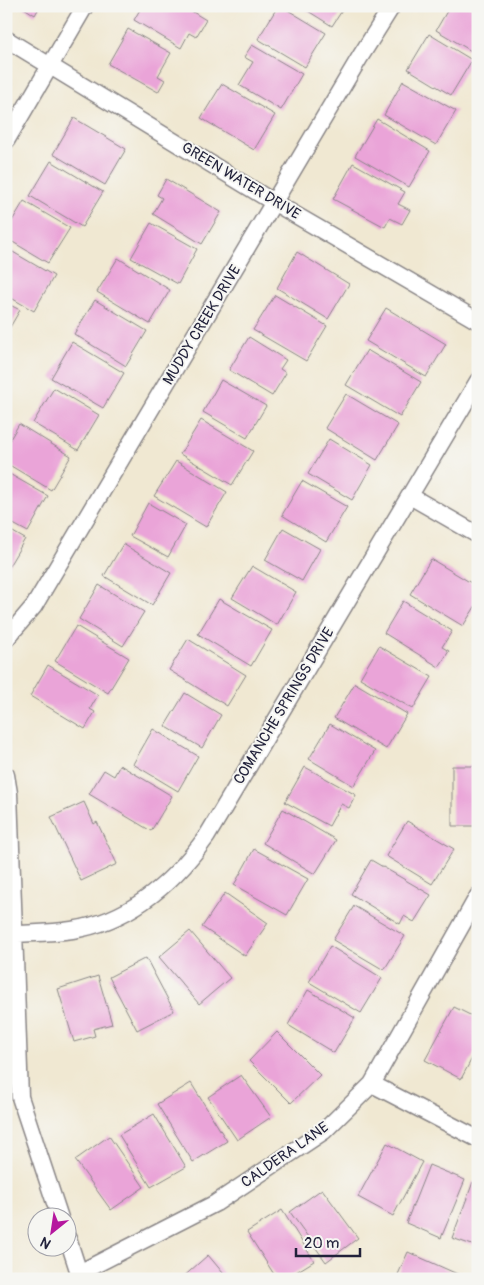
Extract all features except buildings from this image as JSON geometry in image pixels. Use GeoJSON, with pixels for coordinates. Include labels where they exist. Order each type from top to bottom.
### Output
{"type":"FeatureCollection","features":[{"type":"Feature","properties":{"kind":"street"},"geometry":{"type":"LineString","coordinates":[[6,141],[86,6]]}},
{"type":"Feature","properties":{"kind":"street","name":"MUDDY CREEK DRIVE"},"geometry":{"type":"LineString","coordinates":[[6,640],[34,606],[392,6]]}},
{"type":"Feature","properties":{"kind":"street","name":"GREEN WATER DRIVE"},"geometry":{"type":"LineString","coordinates":[[6,39],[275,203],[478,321]]}},
{"type":"Feature","properties":{"kind":"street","name":"COMANCHE SPRINGS DRIVE"},"geometry":{"type":"LineString","coordinates":[[15,934],[72,930],[98,924],[139,904],[158,891],[177,874],[207,836],[478,382]]}},
{"type":"Feature","properties":{"kind":"street"},"geometry":{"type":"LineString","coordinates":[[410,496],[478,535]]}},
{"type":"Feature","properties":{"kind":"street"},"geometry":{"type":"LineString","coordinates":[[6,774],[9,793],[20,1097],[57,1208]]}},
{"type":"Feature","properties":{"kind":"street","name":"CALDERA LANE"},"geometry":{"type":"LineString","coordinates":[[81,1276],[216,1202],[324,1132],[372,1084],[478,896]]}},
{"type":"Feature","properties":{"kind":"street"},"geometry":{"type":"LineString","coordinates":[[372,1084],[478,1139]]}},
{"type":"Feature","properties":{"kind":"street"},"geometry":{"type":"LineString","coordinates":[[75,1258],[81,1276]]}}]}
